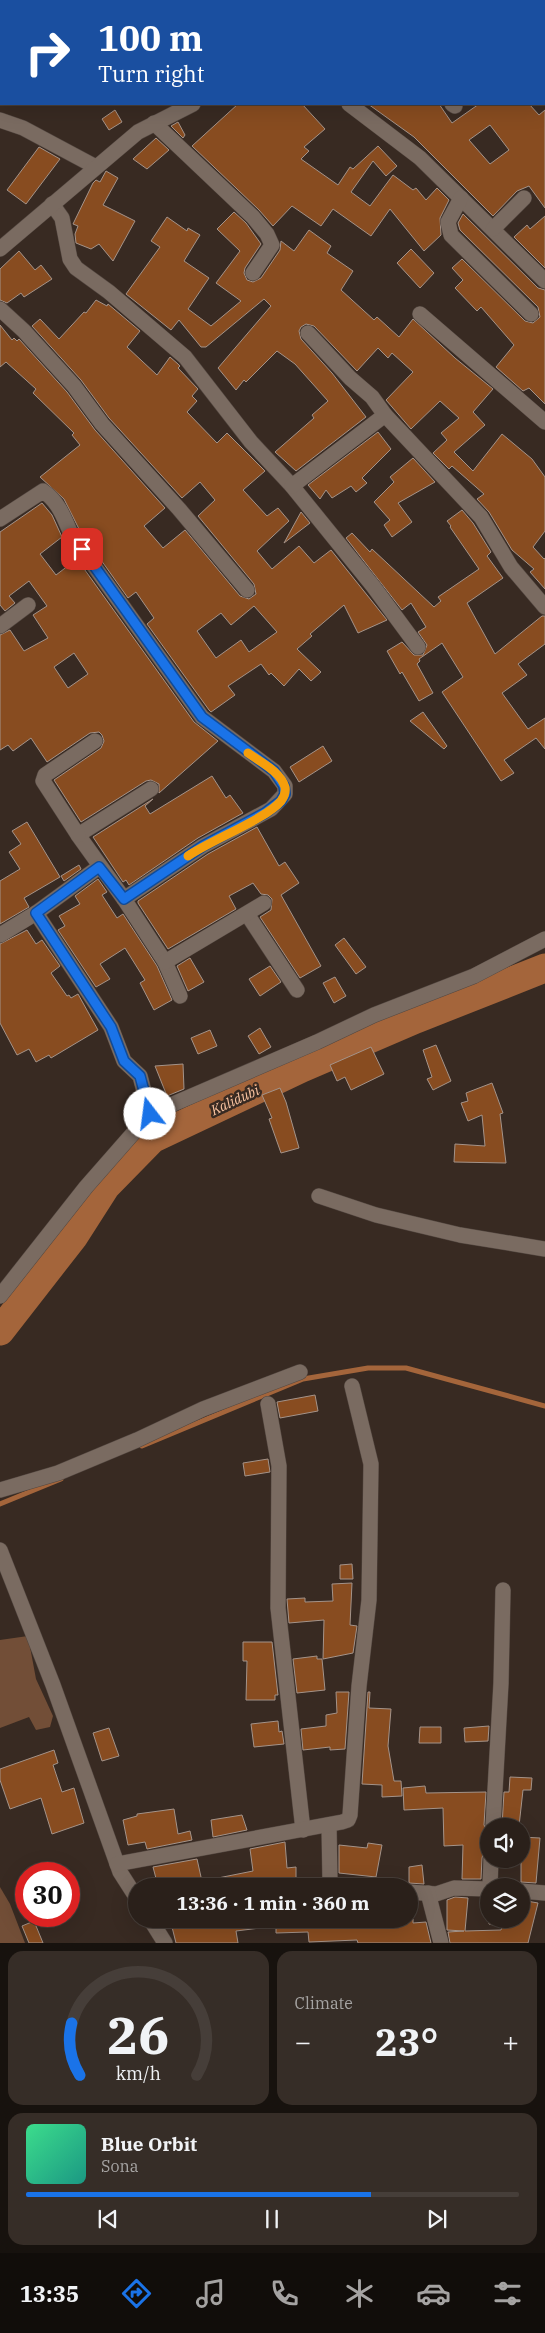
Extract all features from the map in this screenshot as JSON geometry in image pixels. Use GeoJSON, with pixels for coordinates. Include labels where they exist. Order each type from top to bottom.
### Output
{"type":"FeatureCollection","features":[{"type":"Feature","properties":{"kind":"street"},"geometry":{"type":"LineString","coordinates":[[0,249],[138,132],[192,105]]}},
{"type":"Feature","properties":{"kind":"street"},"geometry":{"type":"LineString","coordinates":[[353,105],[407,146],[545,281]]}},
{"type":"Feature","properties":{"kind":"street"},"geometry":{"type":"LineString","coordinates":[[0,120],[23,128],[96,167]]}},
{"type":"Feature","properties":{"kind":"street"},"geometry":{"type":"LineString","coordinates":[[154,123],[253,217],[267,234],[272,245],[253,273]]}},
{"type":"Feature","properties":{"kind":"street"},"geometry":{"type":"LineString","coordinates":[[461,198],[448,222],[451,235],[531,314]]}},
{"type":"Feature","properties":{"kind":"street"},"geometry":{"type":"LineString","coordinates":[[493,229],[524,198]]}},
{"type":"Feature","properties":{"kind":"street"},"geometry":{"type":"LineString","coordinates":[[52,204],[62,218],[68,251],[76,268],[109,292],[185,358],[251,442],[292,486],[373,586],[418,647]]}},
{"type":"Feature","properties":{"kind":"street"},"geometry":{"type":"LineString","coordinates":[[0,309],[24,331],[74,386],[102,424],[179,508],[247,590]]}},
{"type":"Feature","properties":{"kind":"street"},"geometry":{"type":"LineString","coordinates":[[420,314],[545,422]]}},
{"type":"Feature","properties":{"kind":"street"},"geometry":{"type":"LineString","coordinates":[[308,333],[350,378],[372,397],[385,415],[481,517],[511,567],[545,607]]}},
{"type":"Feature","properties":{"kind":"street"},"geometry":{"type":"LineString","coordinates":[[292,486],[385,415]]}},
{"type":"Feature","properties":{"kind":"street"},"geometry":{"type":"LineString","coordinates":[[0,519],[43,490],[50,496],[61,511],[70,534],[202,717],[274,771],[284,786],[285,794],[272,809],[203,846],[124,899]]}},
{"type":"Feature","properties":{"kind":"street"},"geometry":{"type":"LineString","coordinates":[[0,626],[28,605]]}},
{"type":"Feature","properties":{"kind":"street"},"geometry":{"type":"LineString","coordinates":[[96,741],[45,775],[43,781],[99,867],[124,899],[165,962],[180,996]]}},
{"type":"Feature","properties":{"kind":"street"},"geometry":{"type":"LineString","coordinates":[[78,834],[151,790]]}},
{"type":"Feature","properties":{"kind":"street"},"geometry":{"type":"LineString","coordinates":[[0,935],[36,913],[99,867]]}},
{"type":"Feature","properties":{"kind":"street"},"geometry":{"type":"LineString","coordinates":[[165,962],[264,903]]}},
{"type":"Feature","properties":{"kind":"street"},"geometry":{"type":"LineString","coordinates":[[36,913],[106,1020],[124,1061],[140,1076],[150,1114]]}},
{"type":"Feature","properties":{"kind":"street"},"geometry":{"type":"LineString","coordinates":[[247,914],[297,990]]}},
{"type":"Feature","properties":{"kind":"street"},"geometry":{"type":"LineString","coordinates":[[0,1296],[86,1187],[150,1114],[309,1046],[382,1012],[474,976],[545,939]]}},
{"type":"Feature","properties":{"kind":"street"},"geometry":{"type":"LineString","coordinates":[[319,1196],[386,1218],[460,1235],[545,1249]]}},
{"type":"Feature","properties":{"kind":"street"},"geometry":{"type":"LineString","coordinates":[[0,1490],[58,1472],[137,1440],[202,1409],[300,1372]]}},
{"type":"Feature","properties":{"kind":"street"},"geometry":{"type":"LineString","coordinates":[[117,1864],[348,1820],[353,1804],[359,1686],[369,1600],[371,1464],[352,1386]]}},
{"type":"Feature","properties":{"kind":"street"},"geometry":{"type":"LineString","coordinates":[[268,1404],[279,1466],[278,1608],[303,1830]]}},
{"type":"Feature","properties":{"kind":"street"},"geometry":{"type":"LineString","coordinates":[[0,1550],[53,1685],[117,1864],[128,1883]]}},
{"type":"Feature","properties":{"kind":"street"},"geometry":{"type":"LineString","coordinates":[[493,1818],[501,1683],[503,1590]]}},
{"type":"Feature","properties":{"kind":"street"},"geometry":{"type":"LineString","coordinates":[[329,1825],[330,1878]]}},
{"type":"Feature","properties":{"kind":"street"},"geometry":{"type":"LineString","coordinates":[[418,1892],[436,1894],[454,1888],[480,1887]]}},
{"type":"Feature","properties":{"kind":"street"},"geometry":{"type":"LineString","coordinates":[[530,1892],[545,1894]]}},
{"type":"Feature","properties":{"kind":"street"},"geometry":{"type":"LineString","coordinates":[[428,1893],[441,1943]]}},
{"type":"Feature","properties":{"kind":"street"},"geometry":{"type":"LineString","coordinates":[[156,1928],[165,1943]]}},
{"type":"Feature","properties":{"kind":"shaded area"},"geometry":{"type":"Polygon","coordinates":[[[28,1636],[36,1679],[53,1716],[50,1727],[36,1730],[29,1717],[0,1728],[0,1640],[28,1636]]]}},
{"type":"Feature","properties":{"kind":"shaded area"},"geometry":{"type":"Polygon","coordinates":[[[0,1887],[15,1917],[15,1927],[19,1927],[25,1943],[0,1943],[0,1887]]]}},
{"type":"Feature","properties":{"kind":"building"},"geometry":{"type":"Polygon","coordinates":[[[237,105],[303,105],[325,129],[304,147],[309,151],[301,159],[338,185],[350,167],[353,169],[378,146],[397,166],[386,176],[373,161],[351,192],[370,206],[393,175],[413,190],[416,188],[426,200],[437,188],[449,200],[440,218],[441,235],[424,251],[390,209],[371,236],[333,209],[321,226],[292,206],[273,226],[259,210],[192,146],[237,105]]]}},
{"type":"Feature","properties":{"kind":"building"},"geometry":{"type":"Polygon","coordinates":[[[369,105],[440,105],[452,123],[478,105],[530,105],[539,115],[545,110],[545,208],[529,186],[517,191],[493,216],[414,137],[369,105]],[[490,125],[469,140],[490,164],[509,150],[490,125]]]}},
{"type":"Feature","properties":{"kind":"building"},"geometry":{"type":"Polygon","coordinates":[[[115,110],[122,122],[109,130],[102,119],[115,110]]]}},
{"type":"Feature","properties":{"kind":"building"},"geometry":{"type":"Polygon","coordinates":[[[178,122],[185,135],[183,138],[171,126],[178,122]]]}},
{"type":"Feature","properties":{"kind":"building"},"geometry":{"type":"Polygon","coordinates":[[[156,138],[169,150],[147,169],[133,159],[156,138]]]}},
{"type":"Feature","properties":{"kind":"building"},"geometry":{"type":"Polygon","coordinates":[[[39,147],[60,159],[26,204],[7,190],[39,147]]]}},
{"type":"Feature","properties":{"kind":"building"},"geometry":{"type":"Polygon","coordinates":[[[106,171],[118,178],[103,205],[135,221],[113,261],[99,244],[91,249],[76,243],[75,234],[78,226],[73,224],[93,183],[96,180],[100,182],[106,171]]]}},
{"type":"Feature","properties":{"kind":"building"},"geometry":{"type":"Polygon","coordinates":[[[234,212],[246,223],[261,244],[245,268],[244,273],[247,280],[253,282],[261,278],[280,250],[281,241],[294,251],[309,230],[331,246],[327,253],[353,271],[341,290],[374,320],[377,317],[399,337],[413,319],[455,358],[493,389],[473,412],[485,425],[454,452],[473,471],[502,434],[532,459],[545,477],[545,531],[533,547],[545,558],[545,589],[530,572],[534,569],[512,550],[489,512],[477,499],[484,494],[452,466],[449,469],[433,453],[447,440],[441,433],[459,418],[440,401],[411,429],[386,400],[413,372],[392,353],[388,358],[378,348],[357,371],[314,326],[306,324],[301,327],[299,331],[301,339],[332,373],[366,417],[296,471],[275,452],[314,418],[312,415],[328,401],[295,364],[277,351],[246,382],[244,380],[236,390],[218,368],[271,306],[264,299],[206,347],[201,347],[179,320],[171,330],[126,294],[160,247],[151,241],[167,217],[187,231],[188,228],[200,235],[184,261],[209,278],[188,309],[211,326],[241,301],[216,283],[240,251],[217,229],[234,212]]]}},
{"type":"Feature","properties":{"kind":"building"},"geometry":{"type":"Polygon","coordinates":[[[463,214],[538,288],[545,290],[545,404],[529,388],[523,391],[496,367],[514,345],[481,307],[477,311],[455,288],[463,280],[452,268],[462,259],[525,321],[533,323],[540,317],[538,307],[460,230],[458,223],[463,214]]]}},
{"type":"Feature","properties":{"kind":"building"},"geometry":{"type":"Polygon","coordinates":[[[545,216],[545,268],[514,237],[527,225],[530,229],[545,216]]]}},
{"type":"Feature","properties":{"kind":"building"},"geometry":{"type":"Polygon","coordinates":[[[411,249],[434,273],[420,288],[397,263],[411,249]]]}},
{"type":"Feature","properties":{"kind":"building"},"geometry":{"type":"Polygon","coordinates":[[[19,251],[35,270],[41,265],[52,279],[24,297],[21,293],[7,303],[0,300],[0,269],[19,251]]]}},
{"type":"Feature","properties":{"kind":"building"},"geometry":{"type":"Polygon","coordinates":[[[96,300],[107,306],[108,304],[140,331],[127,347],[157,375],[170,357],[178,364],[180,366],[178,368],[198,389],[192,396],[197,401],[187,412],[217,443],[227,433],[265,471],[243,490],[267,516],[278,508],[289,521],[257,551],[272,569],[299,546],[314,563],[331,550],[387,620],[358,633],[344,605],[310,634],[312,636],[297,649],[321,672],[311,681],[299,669],[284,686],[271,673],[269,675],[261,664],[228,686],[235,695],[211,712],[147,624],[154,618],[136,592],[128,598],[79,529],[64,499],[40,477],[80,445],[72,435],[74,433],[33,393],[36,389],[6,362],[0,367],[0,325],[12,340],[14,338],[17,341],[19,339],[67,392],[95,430],[165,508],[144,526],[163,548],[185,530],[240,596],[249,599],[256,594],[254,584],[198,516],[215,500],[200,482],[182,498],[109,418],[81,380],[32,326],[40,319],[59,339],[84,312],[86,313],[96,300]],[[254,606],[231,625],[221,613],[197,631],[216,658],[241,640],[249,652],[277,632],[254,606]]]}},
{"type":"Feature","properties":{"kind":"building"},"geometry":{"type":"Polygon","coordinates":[[[378,432],[391,449],[362,478],[367,483],[356,492],[351,486],[332,498],[326,490],[320,499],[308,485],[378,432]]]}},
{"type":"Feature","properties":{"kind":"building"},"geometry":{"type":"Polygon","coordinates":[[[413,458],[435,482],[398,503],[412,522],[392,537],[384,525],[390,520],[374,502],[394,482],[390,477],[413,458]]]}},
{"type":"Feature","properties":{"kind":"building"},"geometry":{"type":"Polygon","coordinates":[[[42,503],[52,515],[62,537],[40,554],[56,575],[77,559],[194,722],[218,741],[159,793],[159,784],[151,780],[146,781],[81,822],[54,780],[101,748],[104,741],[99,732],[90,733],[47,762],[31,738],[13,751],[8,745],[0,750],[0,635],[10,630],[24,651],[48,638],[33,615],[47,606],[29,581],[9,596],[15,603],[5,611],[0,605],[0,532],[42,503]],[[74,653],[54,667],[68,688],[88,674],[74,653]]]}},
{"type":"Feature","properties":{"kind":"building"},"geometry":{"type":"Polygon","coordinates":[[[462,510],[473,523],[491,552],[487,556],[503,578],[467,603],[495,654],[542,616],[545,616],[545,644],[518,664],[527,675],[502,693],[528,729],[545,718],[545,749],[536,738],[504,760],[514,773],[501,781],[442,692],[463,677],[442,643],[419,659],[420,661],[417,664],[433,693],[419,701],[402,672],[400,674],[387,651],[402,642],[414,655],[423,655],[427,645],[418,632],[426,627],[411,603],[402,610],[346,538],[352,533],[370,552],[372,549],[434,607],[441,601],[438,597],[479,569],[447,521],[462,510]]]}},
{"type":"Feature","properties":{"kind":"building"},"geometry":{"type":"Polygon","coordinates":[[[301,512],[310,523],[284,543],[301,512]]]}},
{"type":"Feature","properties":{"kind":"building"},"geometry":{"type":"Polygon","coordinates":[[[423,712],[447,746],[444,749],[410,721],[423,712]]]}},
{"type":"Feature","properties":{"kind":"building"},"geometry":{"type":"Polygon","coordinates":[[[323,746],[332,761],[299,782],[290,767],[323,746]]]}},
{"type":"Feature","properties":{"kind":"building"},"geometry":{"type":"Polygon","coordinates":[[[212,776],[226,798],[230,795],[243,813],[198,838],[129,885],[126,880],[123,882],[93,837],[153,799],[145,806],[150,814],[212,776]]]}},
{"type":"Feature","properties":{"kind":"building"},"geometry":{"type":"Polygon","coordinates":[[[27,822],[60,877],[24,898],[29,907],[0,924],[0,881],[20,869],[9,852],[21,844],[12,831],[27,822]]]}},
{"type":"Feature","properties":{"kind":"building"},"geometry":{"type":"Polygon","coordinates":[[[257,827],[279,866],[285,862],[299,883],[281,895],[321,966],[300,978],[260,917],[271,910],[272,899],[268,895],[261,894],[253,883],[229,896],[236,909],[168,949],[138,903],[138,901],[208,854],[257,827]]]}},
{"type":"Feature","properties":{"kind":"building"},"geometry":{"type":"Polygon","coordinates":[[[79,865],[81,869],[64,881],[61,876],[79,865]]]}},
{"type":"Feature","properties":{"kind":"building"},"geometry":{"type":"Polygon","coordinates":[[[98,879],[107,892],[102,895],[117,918],[123,914],[157,966],[172,1000],[154,1010],[140,983],[145,980],[125,948],[100,964],[110,979],[96,987],[58,930],[65,926],[59,916],[80,904],[75,896],[98,879]]]}},
{"type":"Feature","properties":{"kind":"building"},"geometry":{"type":"Polygon","coordinates":[[[27,930],[36,944],[42,940],[60,966],[51,973],[67,996],[69,995],[71,998],[78,994],[98,1030],[51,1058],[49,1055],[36,1062],[29,1049],[17,1055],[0,1023],[0,944],[27,930]]]}},
{"type":"Feature","properties":{"kind":"building"},"geometry":{"type":"Polygon","coordinates":[[[344,938],[366,967],[356,974],[335,945],[344,938]]]}},
{"type":"Feature","properties":{"kind":"building"},"geometry":{"type":"Polygon","coordinates":[[[190,958],[204,982],[188,991],[177,966],[190,958]]]}},
{"type":"Feature","properties":{"kind":"building"},"geometry":{"type":"Polygon","coordinates":[[[270,966],[281,982],[260,996],[249,979],[270,966]]]}},
{"type":"Feature","properties":{"kind":"building"},"geometry":{"type":"Polygon","coordinates":[[[335,977],[346,996],[334,1003],[323,983],[335,977]]]}},
{"type":"Feature","properties":{"kind":"building"},"geometry":{"type":"Polygon","coordinates":[[[260,1028],[271,1047],[259,1054],[248,1036],[260,1028]]]}},
{"type":"Feature","properties":{"kind":"building"},"geometry":{"type":"Polygon","coordinates":[[[210,1030],[217,1046],[198,1054],[191,1038],[210,1030]]]}},
{"type":"Feature","properties":{"kind":"building"},"geometry":{"type":"Polygon","coordinates":[[[436,1045],[451,1081],[433,1090],[427,1079],[432,1077],[423,1050],[436,1045]]]}},
{"type":"Feature","properties":{"kind":"building"},"geometry":{"type":"Polygon","coordinates":[[[371,1047],[384,1074],[351,1090],[345,1077],[337,1081],[330,1065],[371,1047]]]}},
{"type":"Feature","properties":{"kind":"building"},"geometry":{"type":"Polygon","coordinates":[[[183,1064],[184,1089],[167,1096],[155,1066],[183,1064]]]}},
{"type":"Feature","properties":{"kind":"building"},"geometry":{"type":"Polygon","coordinates":[[[492,1083],[503,1113],[500,1114],[506,1163],[454,1162],[455,1144],[485,1146],[482,1115],[468,1121],[461,1103],[468,1101],[466,1093],[492,1083]]]}},
{"type":"Feature","properties":{"kind":"building"},"geometry":{"type":"Polygon","coordinates":[[[280,1088],[299,1148],[281,1153],[269,1119],[272,1118],[262,1095],[280,1088]]]}},
{"type":"Feature","properties":{"kind":"building"},"geometry":{"type":"Polygon","coordinates":[[[315,1395],[318,1411],[280,1418],[277,1402],[315,1395]]]}},
{"type":"Feature","properties":{"kind":"building"},"geometry":{"type":"Polygon","coordinates":[[[268,1459],[270,1472],[245,1476],[243,1463],[268,1459]]]}},
{"type":"Feature","properties":{"kind":"building"},"geometry":{"type":"Polygon","coordinates":[[[352,1564],[353,1579],[340,1579],[340,1565],[352,1564]]]}},
{"type":"Feature","properties":{"kind":"building"},"geometry":{"type":"Polygon","coordinates":[[[352,1583],[350,1625],[357,1626],[353,1653],[323,1659],[324,1620],[289,1623],[287,1599],[305,1598],[305,1602],[333,1601],[332,1584],[352,1583]]]}},
{"type":"Feature","properties":{"kind":"building"},"geometry":{"type":"Polygon","coordinates":[[[243,1642],[272,1642],[278,1695],[275,1695],[275,1700],[246,1700],[247,1661],[243,1661],[243,1642]]]}},
{"type":"Feature","properties":{"kind":"building"},"geometry":{"type":"Polygon","coordinates":[[[317,1656],[317,1659],[322,1659],[325,1690],[297,1693],[293,1659],[317,1656]]]}},
{"type":"Feature","properties":{"kind":"building"},"geometry":{"type":"Polygon","coordinates":[[[336,1692],[349,1692],[345,1749],[330,1750],[330,1747],[303,1750],[301,1729],[326,1726],[326,1715],[337,1713],[336,1692]]]}},
{"type":"Feature","properties":{"kind":"building"},"geometry":{"type":"Polygon","coordinates":[[[368,1692],[370,1692],[369,1708],[391,1709],[388,1746],[394,1781],[401,1781],[402,1796],[382,1797],[382,1785],[362,1784],[368,1692]]]}},
{"type":"Feature","properties":{"kind":"building"},"geometry":{"type":"Polygon","coordinates":[[[278,1721],[279,1732],[282,1731],[284,1744],[254,1747],[251,1724],[278,1721]]]}},
{"type":"Feature","properties":{"kind":"building"},"geometry":{"type":"Polygon","coordinates":[[[489,1726],[488,1741],[465,1742],[464,1728],[489,1726]]]}},
{"type":"Feature","properties":{"kind":"building"},"geometry":{"type":"Polygon","coordinates":[[[420,1727],[441,1727],[441,1743],[419,1743],[420,1727]]]}},
{"type":"Feature","properties":{"kind":"building"},"geometry":{"type":"Polygon","coordinates":[[[109,1728],[119,1756],[102,1761],[93,1733],[109,1728]]]}},
{"type":"Feature","properties":{"kind":"building"},"geometry":{"type":"Polygon","coordinates":[[[54,1750],[58,1763],[53,1765],[62,1792],[74,1788],[84,1823],[52,1834],[41,1798],[10,1809],[0,1780],[0,1769],[54,1750]]]}},
{"type":"Feature","properties":{"kind":"building"},"geometry":{"type":"Polygon","coordinates":[[[510,1777],[532,1778],[531,1790],[523,1790],[520,1818],[502,1818],[504,1792],[509,1792],[510,1777]]]}},
{"type":"Feature","properties":{"kind":"building"},"geometry":{"type":"Polygon","coordinates":[[[425,1786],[426,1793],[486,1792],[484,1818],[480,1818],[480,1868],[482,1868],[480,1879],[462,1879],[463,1845],[444,1846],[443,1808],[404,1810],[403,1788],[425,1786]]]}},
{"type":"Feature","properties":{"kind":"building"},"geometry":{"type":"Polygon","coordinates":[[[174,1809],[178,1834],[190,1831],[192,1840],[147,1849],[145,1842],[128,1845],[123,1820],[137,1816],[137,1814],[174,1809]]]}},
{"type":"Feature","properties":{"kind":"building"},"geometry":{"type":"Polygon","coordinates":[[[242,1815],[247,1830],[213,1837],[211,1820],[242,1815]]]}},
{"type":"Feature","properties":{"kind":"building"},"geometry":{"type":"Polygon","coordinates":[[[530,1837],[540,1838],[536,1883],[530,1883],[530,1878],[521,1878],[521,1868],[530,1868],[530,1837]]]}},
{"type":"Feature","properties":{"kind":"building"},"geometry":{"type":"Polygon","coordinates":[[[285,1842],[287,1868],[296,1867],[296,1878],[218,1878],[253,1871],[250,1849],[285,1842]]]}},
{"type":"Feature","properties":{"kind":"building"},"geometry":{"type":"Polygon","coordinates":[[[368,1843],[382,1845],[376,1877],[339,1873],[339,1845],[367,1848],[368,1843]]]}},
{"type":"Feature","properties":{"kind":"building"},"geometry":{"type":"Polygon","coordinates":[[[197,1859],[201,1878],[156,1878],[153,1867],[197,1859]]]}},
{"type":"Feature","properties":{"kind":"building"},"geometry":{"type":"Polygon","coordinates":[[[422,1865],[424,1884],[418,1884],[418,1878],[409,1878],[409,1867],[422,1865]]]}},
{"type":"Feature","properties":{"kind":"building"},"geometry":{"type":"Polygon","coordinates":[[[455,1897],[468,1898],[465,1931],[530,1928],[530,1902],[538,1903],[528,1943],[450,1943],[448,1932],[464,1931],[447,1930],[447,1900],[455,1897]]]}},
{"type":"Feature","properties":{"kind":"building"},"geometry":{"type":"Polygon","coordinates":[[[426,1922],[431,1943],[358,1943],[357,1940],[309,1942],[308,1932],[276,1933],[276,1928],[418,1928],[418,1923],[426,1922]]]}},
{"type":"Feature","properties":{"kind":"building"},"geometry":{"type":"Polygon","coordinates":[[[22,1927],[36,1927],[43,1943],[29,1943],[22,1927]]]}},
{"type":"Feature","properties":{"kind":"building"},"geometry":{"type":"Polygon","coordinates":[[[172,1928],[260,1928],[236,1931],[238,1943],[176,1943],[172,1928]]]}},
{"type":"Feature","properties":{"kind":"waterway","name":"Kalidubi"},"geometry":{"type":"LineString","coordinates":[[0,1331],[74,1236],[106,1186],[152,1139],[302,1068],[416,1019],[545,968]]}},
{"type":"Feature","properties":{"kind":"waterway"},"geometry":{"type":"LineString","coordinates":[[142,1446],[303,1379],[368,1368],[406,1368],[545,1406]]}},
{"type":"Feature","properties":{"kind":"waterway"},"geometry":{"type":"LineString","coordinates":[[0,1504],[61,1479]]}},
{"type":"Feature","properties":{"kind":"slow traffic"},"geometry":{"type":"LineString","coordinates":[[188,856],[272,809],[281,801],[285,794],[284,786],[274,771],[248,753]]}},
{"type":"Feature","properties":{"kind":"route"},"geometry":{"type":"LineString","coordinates":[[82,549],[202,717],[274,771],[284,786],[285,794],[281,801],[272,809],[203,846],[124,899],[99,867],[36,913],[111,1027],[124,1061],[140,1076],[150,1114]]}}]}
